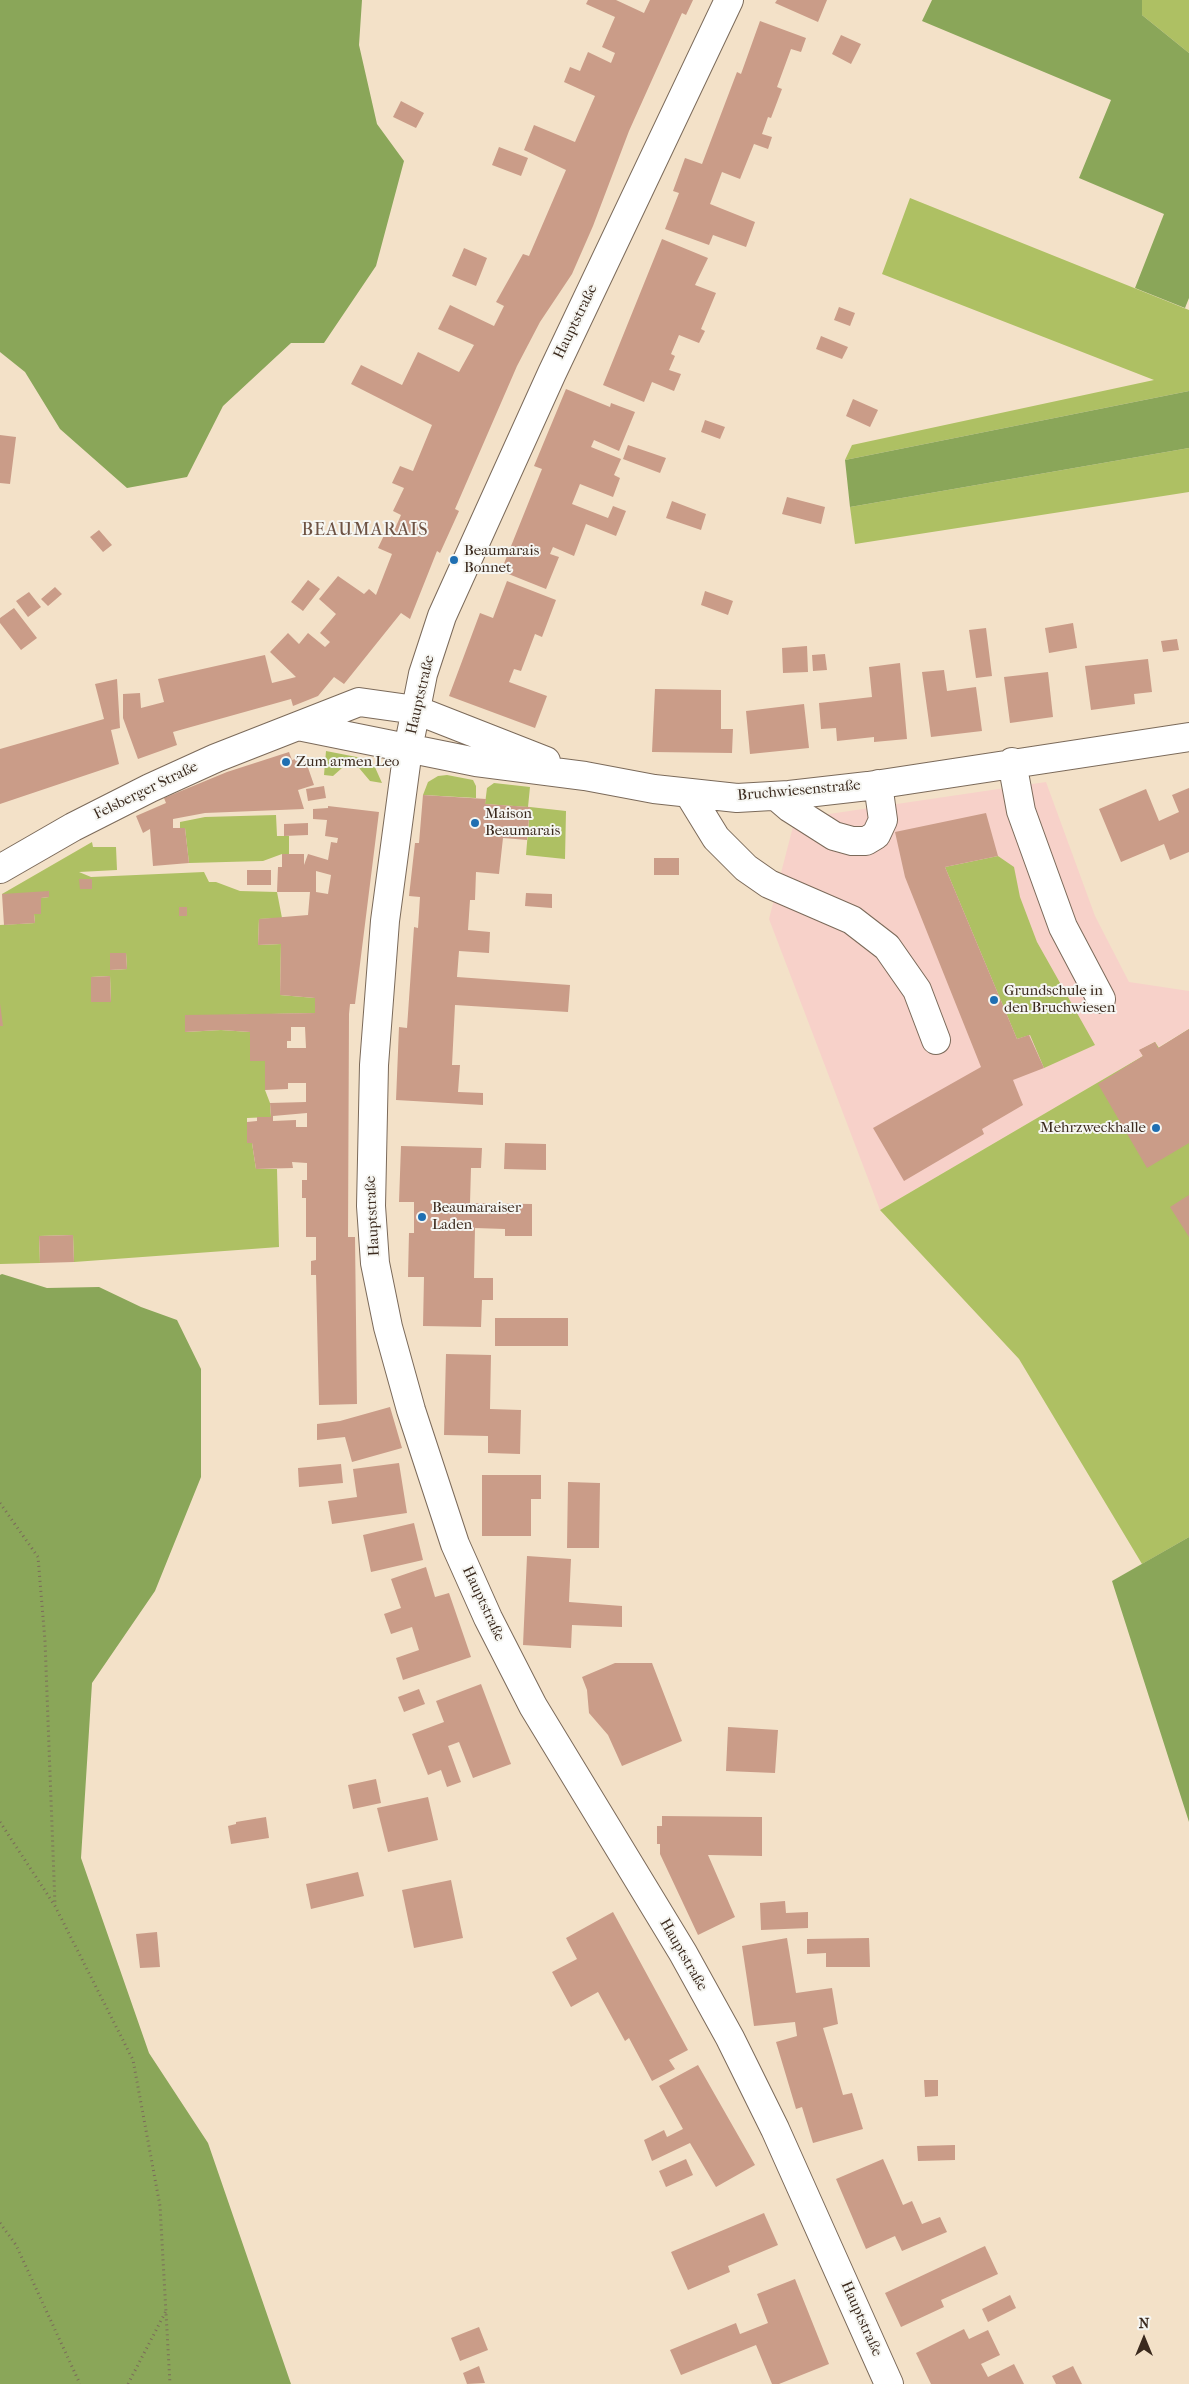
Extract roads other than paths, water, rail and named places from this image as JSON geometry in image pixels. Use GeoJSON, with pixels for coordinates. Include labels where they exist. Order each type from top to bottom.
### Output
{"type":"FeatureCollection","features":[{"type":"Feature","properties":{"kind":"street","name":"Hauptstraße"},"geometry":{"type":"LineString","coordinates":[[729,0],[552,372],[442,616],[423,674],[408,749],[385,921],[374,1065],[371,1206],[377,1272],[388,1327],[411,1410],[456,1544],[488,1618],[533,1706],[683,1953],[730,2038],[778,2137],[889,2384]]}},
{"type":"Feature","properties":{"kind":"street","name":"Felsberger Straße"},"geometry":{"type":"LineString","coordinates":[[0,869],[73,827],[150,788],[216,758],[359,702],[416,710]]}},
{"type":"Feature","properties":{"kind":"street","name":"Bruchwiesenstraße"},"geometry":{"type":"LineString","coordinates":[[416,710],[585,776]]}},
{"type":"Feature","properties":{"kind":"street"},"geometry":{"type":"LineString","coordinates":[[298,726],[408,749]]}},
{"type":"Feature","properties":{"kind":"street","name":"Bruchwiesenstraße"},"geometry":{"type":"LineString","coordinates":[[408,749],[476,762],[585,776],[690,794],[737,798],[776,796],[878,784],[1012,762],[1189,737]]}},
{"type":"Feature","properties":{"kind":"street"},"geometry":{"type":"LineString","coordinates":[[1012,762],[1021,811],[1063,927],[1101,999]]}},
{"type":"Feature","properties":{"kind":"street"},"geometry":{"type":"LineString","coordinates":[[776,796],[834,836],[852,841],[866,841],[876,835],[883,820],[878,784]]}},
{"type":"Feature","properties":{"kind":"street"},"geometry":{"type":"LineString","coordinates":[[690,794],[716,838],[746,868],[769,884],[852,920],[887,947],[917,990],[936,1040]]}},
{"type":"Feature","properties":{"kind":"place","name":"Beaumarais Bonnet"},"geometry":{"type":"Point","coordinates":[454,560]}},
{"type":"Feature","properties":{"kind":"place","name":"Zum armen Leo"},"geometry":{"type":"Point","coordinates":[286,762]}},
{"type":"Feature","properties":{"kind":"place","name":"Maison Beaumarais"},"geometry":{"type":"Point","coordinates":[475,823]}},
{"type":"Feature","properties":{"kind":"place","name":"Grundschule in den Bruchwiesen"},"geometry":{"type":"Point","coordinates":[994,1000]}},
{"type":"Feature","properties":{"kind":"place","name":"Mehrzweckhalle"},"geometry":{"type":"Point","coordinates":[1156,1128]}},
{"type":"Feature","properties":{"kind":"place","name":"Beaumaraiser Laden"},"geometry":{"type":"Point","coordinates":[422,1217]}},
{"type":"Feature","properties":{"kind":"district","name":"BEAUMARAIS"},"geometry":{"type":"Point","coordinates":[365,531]}}]}
